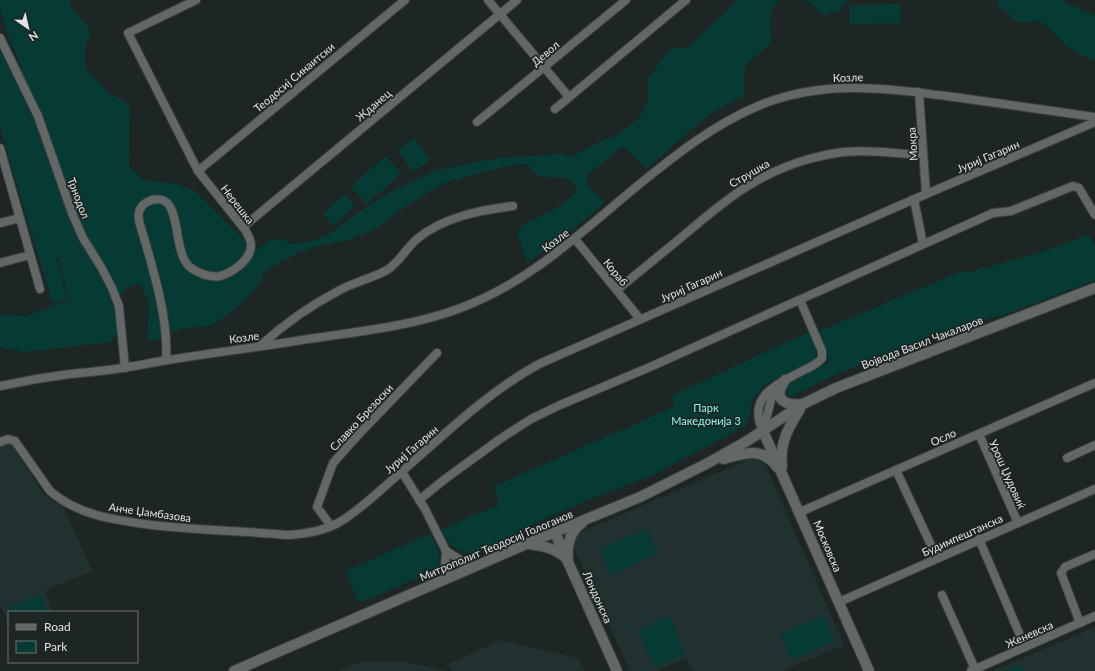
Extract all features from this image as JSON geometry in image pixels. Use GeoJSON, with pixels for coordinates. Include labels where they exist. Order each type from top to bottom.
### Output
{"type":"FeatureCollection","features":[{"type":"Feature","properties":{"kind":"street","name":"Нерешка"},"geometry":{"type":"LineString","coordinates":[[166,360],[167,348],[165,327],[156,281],[139,221],[140,208],[152,200],[160,199],[166,201],[172,211],[185,262],[191,268],[210,276],[220,276],[232,271],[246,257],[250,251],[251,243],[248,235],[198,171],[128,33],[196,0]]}},
{"type":"Feature","properties":{"kind":"street","name":"Теодосиј Синаитски"},"geometry":{"type":"LineString","coordinates":[[198,171],[405,0]]}},
{"type":"Feature","properties":{"kind":"street"},"geometry":{"type":"LineString","coordinates":[[488,0],[569,97]]}},
{"type":"Feature","properties":{"kind":"street","name":"Жданец"},"geometry":{"type":"LineString","coordinates":[[242,227],[517,0]]}},
{"type":"Feature","properties":{"kind":"street","name":"Девол"},"geometry":{"type":"LineString","coordinates":[[477,122],[626,0]]}},
{"type":"Feature","properties":{"kind":"street"},"geometry":{"type":"LineString","coordinates":[[555,109],[686,0]]}},
{"type":"Feature","properties":{"kind":"street","name":"Трнодол"},"geometry":{"type":"LineString","coordinates":[[0,38],[38,116],[72,213],[83,238],[101,267],[119,306],[124,368]]}},
{"type":"Feature","properties":{"kind":"street","name":"Козле"},"geometry":{"type":"LineString","coordinates":[[0,386],[70,374],[124,368],[166,360],[374,329],[429,318],[458,309],[510,285],[532,271],[575,239],[692,144],[719,125],[758,106],[795,94],[842,88],[873,88],[919,92],[1095,117]]}},
{"type":"Feature","properties":{"kind":"street","name":"Мокра"},"geometry":{"type":"LineString","coordinates":[[919,92],[926,194]]}},
{"type":"Feature","properties":{"kind":"street","name":"Јуриј Гагарин"},"geometry":{"type":"LineString","coordinates":[[331,526],[347,517],[402,472],[474,408],[515,378],[545,361],[914,199],[1095,122]]}},
{"type":"Feature","properties":{"kind":"street"},"geometry":{"type":"LineString","coordinates":[[0,150],[40,289]]}},
{"type":"Feature","properties":{"kind":"street","name":"Струшка"},"geometry":{"type":"LineString","coordinates":[[617,290],[732,196],[755,181],[781,168],[821,156],[844,152],[859,151],[923,155]]}},
{"type":"Feature","properties":{"kind":"street"},"geometry":{"type":"LineString","coordinates":[[419,500],[478,454],[531,419],[993,213],[1012,211],[1073,186],[1079,188],[1095,215]]}},
{"type":"Feature","properties":{"kind":"street"},"geometry":{"type":"LineString","coordinates":[[914,199],[923,244]]}},
{"type":"Feature","properties":{"kind":"street"},"geometry":{"type":"LineString","coordinates":[[260,346],[281,327],[328,297],[347,286],[388,269],[416,239],[430,230],[443,223],[466,216],[495,208],[513,206]]}},
{"type":"Feature","properties":{"kind":"street"},"geometry":{"type":"LineString","coordinates":[[0,223],[20,218]]}},
{"type":"Feature","properties":{"kind":"street","name":"Кораб"},"geometry":{"type":"LineString","coordinates":[[575,239],[640,319]]}},
{"type":"Feature","properties":{"kind":"street"},"geometry":{"type":"LineString","coordinates":[[0,263],[30,254]]}},
{"type":"Feature","properties":{"kind":"street","name":"Војвода Васил Чакаларов"},"geometry":{"type":"LineString","coordinates":[[763,431],[803,404],[842,386],[1095,288]]}},
{"type":"Feature","properties":{"kind":"street"},"geometry":{"type":"LineString","coordinates":[[763,431],[771,400],[781,382],[815,364],[821,360],[823,356],[800,300]]}},
{"type":"Feature","properties":{"kind":"street","name":"Славко Брезоски"},"geometry":{"type":"LineString","coordinates":[[331,526],[317,507],[333,463],[437,353]]}},
{"type":"Feature","properties":{"kind":"street"},"geometry":{"type":"LineString","coordinates":[[781,382],[779,394],[781,399],[791,405],[803,404]]}},
{"type":"Feature","properties":{"kind":"street","name":"Осло"},"geometry":{"type":"LineString","coordinates":[[800,512],[1095,383]]}},
{"type":"Feature","properties":{"kind":"street"},"geometry":{"type":"LineString","coordinates":[[783,475],[781,453],[783,440],[803,404]]}},
{"type":"Feature","properties":{"kind":"street","name":"Митрополит Теодосиј Гологанов"},"geometry":{"type":"LineString","coordinates":[[234,671],[527,544],[640,497],[708,463],[763,431]]}},
{"type":"Feature","properties":{"kind":"street","name":"Московска"},"geometry":{"type":"LineString","coordinates":[[763,431],[869,671]]}},
{"type":"Feature","properties":{"kind":"street","name":"Урош Џудовиќ"},"geometry":{"type":"LineString","coordinates":[[979,434],[1018,523]]}},
{"type":"Feature","properties":{"kind":"street","name":"Анче Џамбазова"},"geometry":{"type":"LineString","coordinates":[[0,442],[8,439],[15,441],[46,486],[56,496],[90,514],[108,518],[189,529],[288,535],[310,533],[331,526]]}},
{"type":"Feature","properties":{"kind":"street"},"geometry":{"type":"LineString","coordinates":[[1067,458],[1095,445]]}},
{"type":"Feature","properties":{"kind":"street"},"geometry":{"type":"LineString","coordinates":[[708,463],[741,454],[756,453],[767,456],[783,475]]}},
{"type":"Feature","properties":{"kind":"street"},"geometry":{"type":"LineString","coordinates":[[896,470],[937,558]]}},
{"type":"Feature","properties":{"kind":"street"},"geometry":{"type":"LineString","coordinates":[[402,472],[437,531],[446,551],[445,567],[449,578]]}},
{"type":"Feature","properties":{"kind":"street","name":"Будимпештанска"},"geometry":{"type":"LineString","coordinates":[[839,602],[1095,489]]}},
{"type":"Feature","properties":{"kind":"street"},"geometry":{"type":"LineString","coordinates":[[568,561],[568,548],[571,535],[578,525],[585,520]]}},
{"type":"Feature","properties":{"kind":"street","name":"Лондонска"},"geometry":{"type":"LineString","coordinates":[[555,533],[618,671]]}},
{"type":"Feature","properties":{"kind":"street"},"geometry":{"type":"LineString","coordinates":[[980,540],[1025,647]]}},
{"type":"Feature","properties":{"kind":"street"},"geometry":{"type":"LineString","coordinates":[[527,544],[551,548],[560,553],[568,561]]}},
{"type":"Feature","properties":{"kind":"street"},"geometry":{"type":"LineString","coordinates":[[446,551],[462,561],[467,570]]}},
{"type":"Feature","properties":{"kind":"street"},"geometry":{"type":"LineString","coordinates":[[1080,623],[1061,573],[1065,567],[1095,554]]}},
{"type":"Feature","properties":{"kind":"street"},"geometry":{"type":"LineString","coordinates":[[942,595],[973,670]]}},
{"type":"Feature","properties":{"kind":"street","name":"Женевска"},"geometry":{"type":"LineString","coordinates":[[973,670],[1095,616]]}},
{"type":"Feature","properties":{"kind":"shaded area"},"geometry":{"type":"Polygon","coordinates":[[[5,444],[12,445],[44,495],[64,508],[92,571],[45,591],[53,611],[8,611],[8,623],[0,604],[0,447],[5,444]]]}},
{"type":"Feature","properties":{"kind":"shaded area"},"geometry":{"type":"Polygon","coordinates":[[[752,458],[761,459],[764,462],[844,645],[782,671],[693,671],[686,658],[657,671],[630,671],[574,548],[576,538],[579,533],[752,458]]]}},
{"type":"Feature","properties":{"kind":"shaded area"},"geometry":{"type":"Polygon","coordinates":[[[1095,627],[1095,671],[993,671],[1037,652],[1095,627]]]}},
{"type":"Feature","properties":{"kind":"shaded area"},"geometry":{"type":"Polygon","coordinates":[[[500,640],[578,658],[585,671],[452,671],[448,664],[500,640]]]}},
{"type":"Feature","properties":{"kind":"shaded area"},"geometry":{"type":"Polygon","coordinates":[[[402,661],[447,671],[339,671],[359,662],[402,661]]]}},
{"type":"Feature","properties":{"kind":"green space"},"geometry":{"type":"Polygon","coordinates":[[[0,0],[69,0],[70,6],[89,28],[90,36],[85,44],[85,67],[108,93],[122,99],[130,107],[129,166],[145,181],[173,183],[195,191],[247,243],[257,251],[269,241],[277,239],[291,244],[310,242],[332,232],[353,216],[392,191],[437,170],[498,158],[562,154],[572,157],[593,145],[619,134],[640,117],[648,100],[648,78],[670,50],[677,47],[686,49],[734,4],[736,0],[779,0],[775,4],[771,14],[771,43],[745,66],[744,96],[710,114],[646,169],[625,147],[619,149],[588,175],[586,179],[590,189],[605,202],[575,228],[527,263],[517,231],[521,226],[560,206],[576,192],[574,184],[565,178],[540,177],[528,164],[507,166],[441,184],[399,211],[376,229],[349,240],[317,246],[295,255],[265,271],[259,285],[247,299],[214,325],[181,329],[151,342],[147,338],[149,303],[140,283],[125,289],[117,299],[118,330],[111,342],[24,352],[0,347],[0,315],[26,316],[69,300],[58,257],[56,257],[67,299],[52,303],[0,127],[0,51],[21,91],[18,60],[6,29],[0,8],[0,0]]]}},
{"type":"Feature","properties":{"kind":"green space"},"geometry":{"type":"Polygon","coordinates":[[[798,0],[847,0],[840,10],[824,15],[809,2],[798,0]]]}},
{"type":"Feature","properties":{"kind":"green space"},"geometry":{"type":"Polygon","coordinates":[[[998,0],[1062,0],[1095,16],[1095,61],[1082,56],[1065,45],[1048,27],[1039,21],[1022,22],[1011,20],[1009,13],[998,7],[998,0]]]}},
{"type":"Feature","properties":{"kind":"green space"},"geometry":{"type":"Polygon","coordinates":[[[900,4],[901,23],[850,24],[850,5],[900,4]]]}},
{"type":"Feature","properties":{"kind":"green space"},"geometry":{"type":"Polygon","coordinates":[[[415,138],[430,160],[413,172],[397,150],[415,138]]]}},
{"type":"Feature","properties":{"kind":"green space"},"geometry":{"type":"Polygon","coordinates":[[[386,156],[401,174],[366,204],[351,186],[386,156]]]}},
{"type":"Feature","properties":{"kind":"green space"},"geometry":{"type":"Polygon","coordinates":[[[345,194],[355,206],[333,226],[323,214],[345,194]]]}},
{"type":"Feature","properties":{"kind":"green space"},"geometry":{"type":"Polygon","coordinates":[[[1089,235],[1095,246],[1095,280],[1005,315],[973,322],[866,362],[828,378],[792,396],[787,392],[786,388],[788,385],[830,362],[817,332],[962,271],[968,272],[1029,256],[1089,235]]]}},
{"type":"Feature","properties":{"kind":"green space","name":"Парк Македонија 3"},"geometry":{"type":"Polygon","coordinates":[[[809,332],[817,351],[814,359],[763,386],[752,401],[748,421],[744,427],[651,476],[603,494],[542,520],[503,541],[476,553],[465,553],[452,546],[441,530],[500,504],[493,487],[675,406],[671,396],[809,332]]]}},
{"type":"Feature","properties":{"kind":"green space"},"geometry":{"type":"Polygon","coordinates":[[[647,528],[658,553],[611,575],[600,550],[647,528]]]}},
{"type":"Feature","properties":{"kind":"green space"},"geometry":{"type":"Polygon","coordinates":[[[430,534],[440,557],[438,566],[434,571],[359,603],[345,571],[430,534]]]}},
{"type":"Feature","properties":{"kind":"green space"},"geometry":{"type":"Polygon","coordinates":[[[40,594],[48,611],[10,611],[9,608],[40,594]]]}},
{"type":"Feature","properties":{"kind":"green space"},"geometry":{"type":"Polygon","coordinates":[[[670,616],[685,654],[654,667],[638,630],[670,616]]]}},
{"type":"Feature","properties":{"kind":"green space"},"geometry":{"type":"Polygon","coordinates":[[[824,616],[835,641],[792,660],[780,634],[824,616]]]}},
{"type":"Feature","properties":{"kind":"green space"},"geometry":{"type":"Polygon","coordinates":[[[1021,664],[1024,671],[1004,671],[1021,664]]]}}]}
